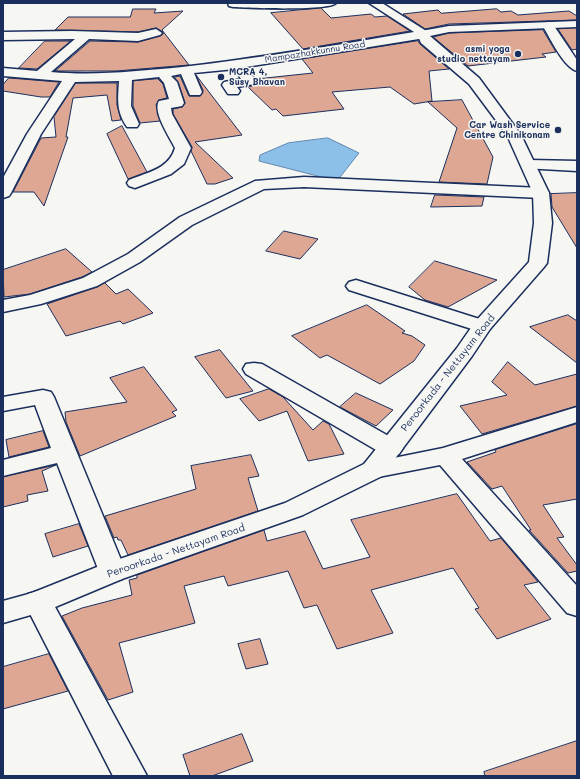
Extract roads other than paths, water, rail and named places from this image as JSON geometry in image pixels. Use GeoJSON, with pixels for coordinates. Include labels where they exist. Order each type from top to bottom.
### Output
{"type":"FeatureCollection","features":[{"type":"Feature","properties":{"kind":"street"},"geometry":{"type":"LineString","coordinates":[[233,4],[299,5],[331,3]]}},
{"type":"Feature","properties":{"kind":"street"},"geometry":{"type":"LineString","coordinates":[[374,3],[425,34],[449,29],[577,24]]}},
{"type":"Feature","properties":{"kind":"street"},"geometry":{"type":"LineString","coordinates":[[548,25],[569,59],[577,67]]}},
{"type":"Feature","properties":{"kind":"street"},"geometry":{"type":"LineString","coordinates":[[3,36],[138,37],[156,33]]}},
{"type":"Feature","properties":{"kind":"street","name":"Mampazhakkunnu Road"},"geometry":{"type":"LineString","coordinates":[[3,72],[71,78],[126,77],[238,64],[425,34]]}},
{"type":"Feature","properties":{"kind":"street","name":"Peroorkada - Nettayam Road"},"geometry":{"type":"LineString","coordinates":[[3,612],[38,602],[112,572],[294,509],[373,470],[482,326],[538,263],[543,223],[541,193],[514,135],[474,81],[426,40],[424,36],[425,34]]}},
{"type":"Feature","properties":{"kind":"street"},"geometry":{"type":"LineString","coordinates":[[40,75],[62,58],[85,36]]}},
{"type":"Feature","properties":{"kind":"street"},"geometry":{"type":"LineString","coordinates":[[233,91],[229,85],[249,81],[238,64]]}},
{"type":"Feature","properties":{"kind":"street"},"geometry":{"type":"LineString","coordinates":[[95,78],[100,65]]}},
{"type":"Feature","properties":{"kind":"street"},"geometry":{"type":"LineString","coordinates":[[186,70],[195,92]]}},
{"type":"Feature","properties":{"kind":"street"},"geometry":{"type":"LineString","coordinates":[[135,183],[165,171],[179,160],[183,148],[166,114],[164,104],[177,103],[170,82],[162,73]]}},
{"type":"Feature","properties":{"kind":"street"},"geometry":{"type":"LineString","coordinates":[[3,83],[18,74]]}},
{"type":"Feature","properties":{"kind":"street"},"geometry":{"type":"LineString","coordinates":[[126,77],[124,106],[132,124]]}},
{"type":"Feature","properties":{"kind":"street"},"geometry":{"type":"LineString","coordinates":[[3,193],[34,134],[71,78]]}},
{"type":"Feature","properties":{"kind":"street"},"geometry":{"type":"LineString","coordinates":[[529,166],[577,166]]}},
{"type":"Feature","properties":{"kind":"street"},"geometry":{"type":"LineString","coordinates":[[3,306],[34,300],[90,282],[134,258],[186,221],[261,184],[311,182],[541,193]]}},
{"type":"Feature","properties":{"kind":"street"},"geometry":{"type":"LineString","coordinates":[[356,286],[482,326]]}},
{"type":"Feature","properties":{"kind":"street"},"geometry":{"type":"LineString","coordinates":[[254,369],[391,448]]}},
{"type":"Feature","properties":{"kind":"street"},"geometry":{"type":"LineString","coordinates":[[3,404],[43,397],[112,572]]}},
{"type":"Feature","properties":{"kind":"street"},"geometry":{"type":"LineString","coordinates":[[373,470],[446,456],[577,414]]}},
{"type":"Feature","properties":{"kind":"street"},"geometry":{"type":"LineString","coordinates":[[3,468],[65,453]]}},
{"type":"Feature","properties":{"kind":"street"},"geometry":{"type":"LineString","coordinates":[[446,456],[577,605]]}},
{"type":"Feature","properties":{"kind":"street"},"geometry":{"type":"LineString","coordinates":[[38,602],[130,776]]}},
{"type":"Feature","properties":{"kind":"water"},"geometry":{"type":"Polygon","coordinates":[[[328,138],[359,153],[337,181],[259,161],[260,155],[288,143],[328,138]]]}},
{"type":"Feature","properties":{"kind":"place","name":"asmi yoga studio nettayam"},"geometry":{"type":"Point","coordinates":[518,54]}},
{"type":"Feature","properties":{"kind":"place","name":"MCRA 4, Susy Bhavan"},"geometry":{"type":"Point","coordinates":[221,77]}},
{"type":"Feature","properties":{"kind":"place","name":"Car Wash Service Centre Chinikonam"},"geometry":{"type":"Point","coordinates":[558,130]}}]}
